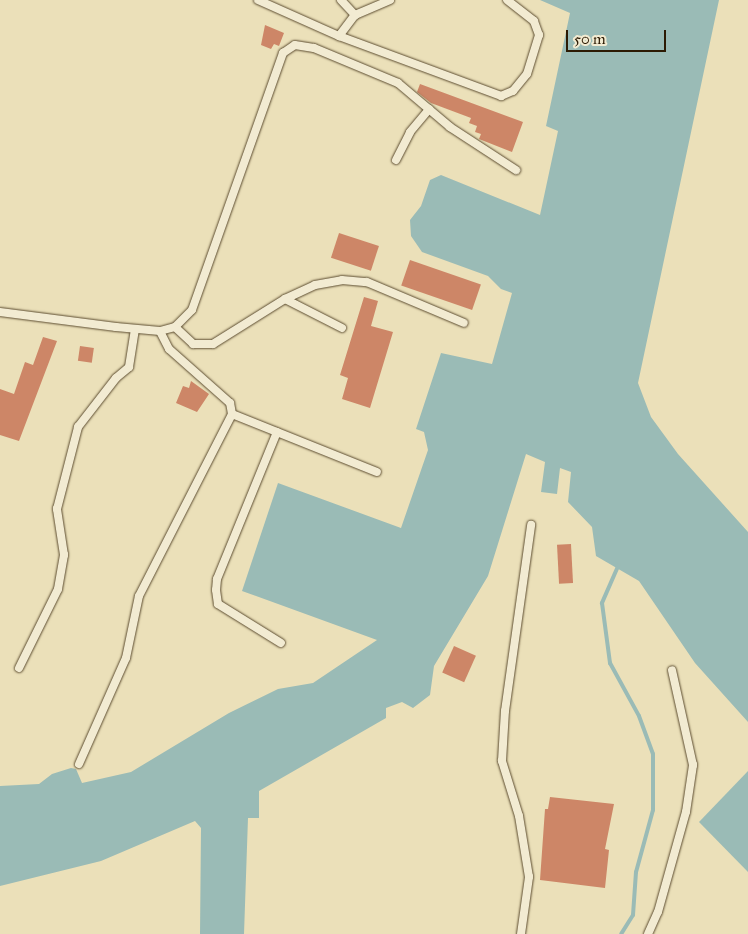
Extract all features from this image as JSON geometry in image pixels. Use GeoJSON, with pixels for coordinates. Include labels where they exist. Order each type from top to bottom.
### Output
{"type":"FeatureCollection","features":[{"type":"Feature","properties":{"kind":"lane"},"geometry":{"type":"LineString","coordinates":[[341,0],[355,15]]}},
{"type":"Feature","properties":{"kind":"lane"},"geometry":{"type":"LineString","coordinates":[[339,36],[355,15],[390,0]]}},
{"type":"Feature","properties":{"kind":"lane"},"geometry":{"type":"LineString","coordinates":[[262,1],[339,36],[500,96],[513,91],[527,74],[539,35],[534,22],[507,0]]}},
{"type":"Feature","properties":{"kind":"lane"},"geometry":{"type":"LineString","coordinates":[[0,312],[134,329],[160,331],[175,327],[192,310],[283,53],[295,45],[314,48],[398,83],[429,109],[516,170]]}},
{"type":"Feature","properties":{"kind":"lane"},"geometry":{"type":"LineString","coordinates":[[396,160],[410,132],[429,109]]}},
{"type":"Feature","properties":{"kind":"lane"},"geometry":{"type":"LineString","coordinates":[[175,327],[193,344],[213,344],[285,300],[315,285],[342,280],[367,282],[464,323]]}},
{"type":"Feature","properties":{"kind":"lane"},"geometry":{"type":"LineString","coordinates":[[285,300],[342,328]]}},
{"type":"Feature","properties":{"kind":"lane"},"geometry":{"type":"LineString","coordinates":[[19,668],[58,589],[64,555],[57,509],[78,427],[116,378],[130,367],[134,329]]}},
{"type":"Feature","properties":{"kind":"lane"},"geometry":{"type":"LineString","coordinates":[[79,764],[126,658],[139,596],[232,414],[230,403],[169,349],[160,331]]}},
{"type":"Feature","properties":{"kind":"lane"},"geometry":{"type":"LineString","coordinates":[[232,414],[377,472]]}},
{"type":"Feature","properties":{"kind":"lane"},"geometry":{"type":"LineString","coordinates":[[277,432],[217,579],[216,590],[218,604],[281,643]]}},
{"type":"Feature","properties":{"kind":"lane"},"geometry":{"type":"LineString","coordinates":[[520,934],[529,877],[519,816],[502,761],[505,710],[531,525]]}},
{"type":"Feature","properties":{"kind":"lane"},"geometry":{"type":"LineString","coordinates":[[648,934],[658,912],[686,812],[693,765],[672,670]]}},
{"type":"Feature","properties":{"kind":"water"},"geometry":{"type":"Polygon","coordinates":[[[540,0],[719,0],[638,383],[651,417],[678,454],[748,532],[748,722],[695,663],[639,581],[596,556],[592,527],[568,502],[571,472],[560,468],[557,494],[541,492],[545,462],[526,454],[488,576],[434,666],[430,695],[413,708],[402,702],[386,708],[386,718],[259,791],[259,818],[248,818],[244,934],[200,934],[201,828],[195,821],[101,861],[0,886],[0,786],[39,784],[52,774],[71,768],[76,769],[82,783],[131,772],[229,713],[278,689],[313,683],[377,640],[242,591],[278,483],[401,528],[428,450],[424,432],[416,429],[441,353],[492,364],[512,293],[501,289],[488,276],[422,252],[411,236],[410,220],[421,206],[430,180],[441,175],[540,215],[558,131],[546,126],[570,13],[540,0]]]}},
{"type":"Feature","properties":{"kind":"water"},"geometry":{"type":"Polygon","coordinates":[[[748,771],[748,872],[699,822],[748,771]]]}},
{"type":"Feature","properties":{"kind":"building"},"geometry":{"type":"Polygon","coordinates":[[[265,25],[284,33],[279,46],[274,44],[271,49],[261,45],[265,25]]]}},
{"type":"Feature","properties":{"kind":"building"},"geometry":{"type":"Polygon","coordinates":[[[420,84],[523,122],[512,152],[479,139],[481,134],[475,132],[477,126],[469,123],[471,118],[431,103],[417,92],[420,84]]]}},
{"type":"Feature","properties":{"kind":"building"},"geometry":{"type":"Polygon","coordinates":[[[339,233],[379,246],[371,271],[331,258],[339,233]]]}},
{"type":"Feature","properties":{"kind":"building"},"geometry":{"type":"Polygon","coordinates":[[[410,260],[481,284],[472,310],[401,286],[410,260]]]}},
{"type":"Feature","properties":{"kind":"building"},"geometry":{"type":"Polygon","coordinates":[[[364,297],[378,301],[371,326],[393,332],[370,408],[342,399],[348,378],[340,375],[364,297]]]}},
{"type":"Feature","properties":{"kind":"building"},"geometry":{"type":"Polygon","coordinates":[[[43,337],[57,341],[19,441],[0,435],[0,389],[14,394],[25,362],[33,365],[43,337]]]}},
{"type":"Feature","properties":{"kind":"building"},"geometry":{"type":"Polygon","coordinates":[[[80,346],[94,348],[92,363],[78,361],[80,346]]]}},
{"type":"Feature","properties":{"kind":"building"},"geometry":{"type":"Polygon","coordinates":[[[191,381],[209,394],[197,412],[176,403],[183,386],[189,388],[191,381]]]}},
{"type":"Feature","properties":{"kind":"building"},"geometry":{"type":"Polygon","coordinates":[[[571,544],[573,583],[559,584],[557,545],[571,544]]]}},
{"type":"Feature","properties":{"kind":"building"},"geometry":{"type":"Polygon","coordinates":[[[454,646],[476,656],[464,682],[442,672],[454,646]]]}},
{"type":"Feature","properties":{"kind":"building"},"geometry":{"type":"Polygon","coordinates":[[[550,797],[614,804],[605,849],[609,850],[605,888],[540,880],[545,809],[548,809],[550,797]]]}},
{"type":"Feature","properties":{"kind":"waterway"},"geometry":{"type":"LineString","coordinates":[[619,564],[602,603],[610,663],[639,716],[653,754],[653,810],[636,872],[633,915],[621,934]]}}]}
